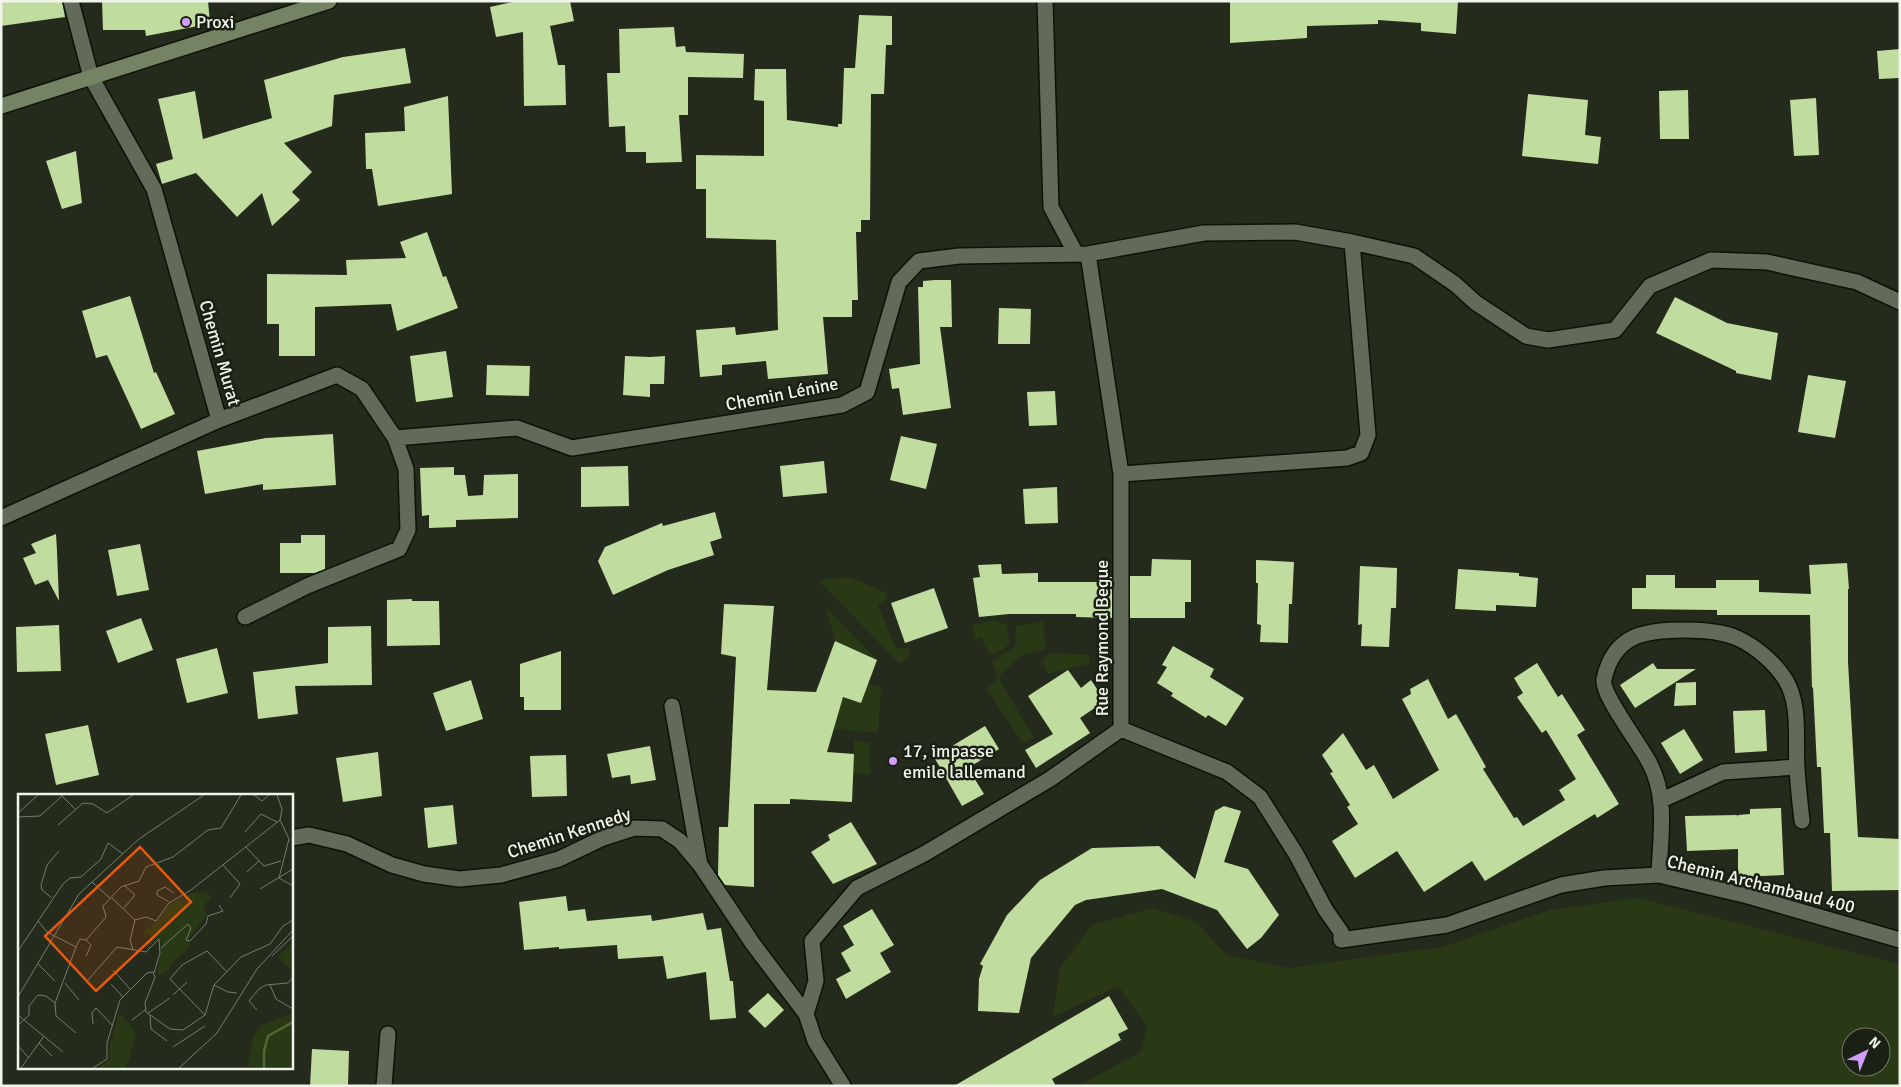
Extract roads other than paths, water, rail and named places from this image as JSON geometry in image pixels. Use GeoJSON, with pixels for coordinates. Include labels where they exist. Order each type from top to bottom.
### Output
{"type":"FeatureCollection","features":[{"type":"Feature","properties":{"kind":"street","name":"Chemin Murat"},"geometry":{"type":"LineString","coordinates":[[1,518],[220,420],[154,189],[91,78],[71,1]]}},
{"type":"Feature","properties":{"kind":"street"},"geometry":{"type":"LineString","coordinates":[[1,106],[328,1]]}},
{"type":"Feature","properties":{"kind":"street","name":"Rue Raymond Begue"},"geometry":{"type":"LineString","coordinates":[[806,1014],[816,981],[812,941],[857,888],[924,854],[1050,779],[1121,729],[1121,474],[1082,254],[1051,206],[1045,1]]}},
{"type":"Feature","properties":{"kind":"street","name":"Chemin Lénine"},"geometry":{"type":"LineString","coordinates":[[395,438],[517,428],[572,448],[842,405],[867,392],[900,282],[919,260],[959,256],[1082,254],[1204,233],[1295,232],[1414,256],[1455,284],[1476,303],[1526,336],[1548,340],[1615,330],[1650,286],[1711,260],[1767,262],[1857,282],[1900,302]]}},
{"type":"Feature","properties":{"kind":"street"},"geometry":{"type":"LineString","coordinates":[[1121,474],[1347,458],[1361,453],[1368,435],[1352,242]]}},
{"type":"Feature","properties":{"kind":"street"},"geometry":{"type":"LineString","coordinates":[[220,420],[337,375],[362,389],[395,438],[406,469],[408,530],[399,549],[307,586],[245,617]]}},
{"type":"Feature","properties":{"kind":"street"},"geometry":{"type":"LineString","coordinates":[[1659,876],[1662,800],[1651,765],[1604,688],[1603,682],[1608,662],[1618,648],[1629,639],[1643,633],[1658,630],[1716,632],[1736,638],[1758,651],[1776,666],[1786,681],[1795,709],[1797,767],[1802,821]]}},
{"type":"Feature","properties":{"kind":"street","name":"Chemin Kennedy"},"geometry":{"type":"LineString","coordinates":[[672,706],[701,866]]}},
{"type":"Feature","properties":{"kind":"street","name":"Chemin Archambaud 400"},"geometry":{"type":"LineString","coordinates":[[1121,729],[1227,772],[1260,797],[1296,854],[1325,909],[1341,932],[1341,940],[1447,924],[1561,885],[1604,878],[1659,876],[1748,896],[1900,940]]}},
{"type":"Feature","properties":{"kind":"street"},"geometry":{"type":"LineString","coordinates":[[1662,800],[1723,772],[1797,767]]}},
{"type":"Feature","properties":{"kind":"street","name":"Chemin Kennedy"},"geometry":{"type":"LineString","coordinates":[[292,838],[309,835],[347,844],[392,865],[416,872],[459,879],[501,875],[559,859],[603,838],[634,828],[662,829],[680,841],[701,866],[753,944],[806,1014]]}},
{"type":"Feature","properties":{"kind":"street"},"geometry":{"type":"LineString","coordinates":[[806,1014],[815,1041],[843,1086]]}},
{"type":"Feature","properties":{"kind":"street"},"geometry":{"type":"LineString","coordinates":[[384,1086],[388,1034]]}},
{"type":"Feature","properties":{"kind":"place","name":"Proxi"},"geometry":{"type":"Point","coordinates":[186,22]}},
{"type":"Feature","properties":{"kind":"place","name":"17, impasse emile lallemand"},"geometry":{"type":"Point","coordinates":[893,761]}}]}
